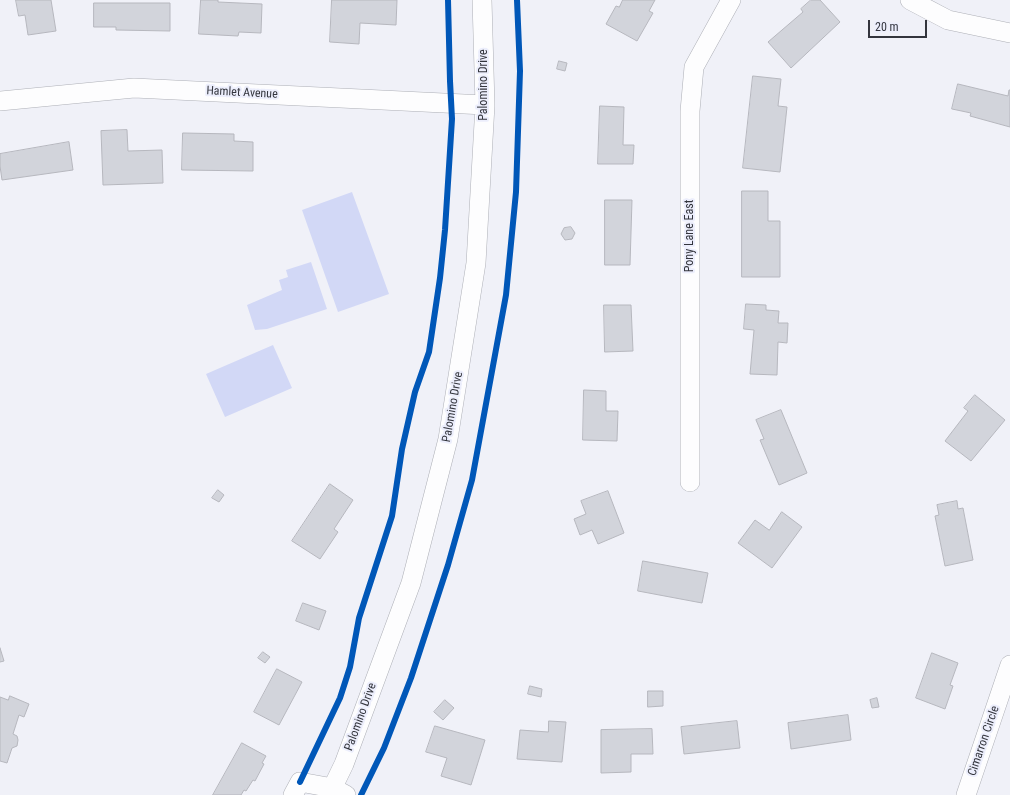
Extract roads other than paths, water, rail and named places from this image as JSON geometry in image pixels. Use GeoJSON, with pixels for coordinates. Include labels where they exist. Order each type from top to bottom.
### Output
{"type":"FeatureCollection","features":[{"type":"Feature","properties":{"kind":"street","name":"Palomino Drive"},"geometry":{"type":"LineString","coordinates":[[336,793],[344,764],[411,583],[448,439],[476,263],[485,105],[482,0]]}},
{"type":"Feature","properties":{"kind":"street","name":"Pony Lane East"},"geometry":{"type":"LineString","coordinates":[[690,482],[690,111],[694,67],[731,0]]}},
{"type":"Feature","properties":{"kind":"street"},"geometry":{"type":"LineString","coordinates":[[910,0],[948,20],[1010,33]]}},
{"type":"Feature","properties":{"kind":"street","name":"Hamlet Avenue"},"geometry":{"type":"LineString","coordinates":[[0,101],[134,88],[485,105]]}},
{"type":"Feature","properties":{"kind":"street","name":"Cimarron Circle"},"geometry":{"type":"LineString","coordinates":[[966,795],[1010,664]]}},
{"type":"Feature","properties":{"kind":"street"},"geometry":{"type":"LineString","coordinates":[[293,795],[300,782],[336,793]]}}]}
